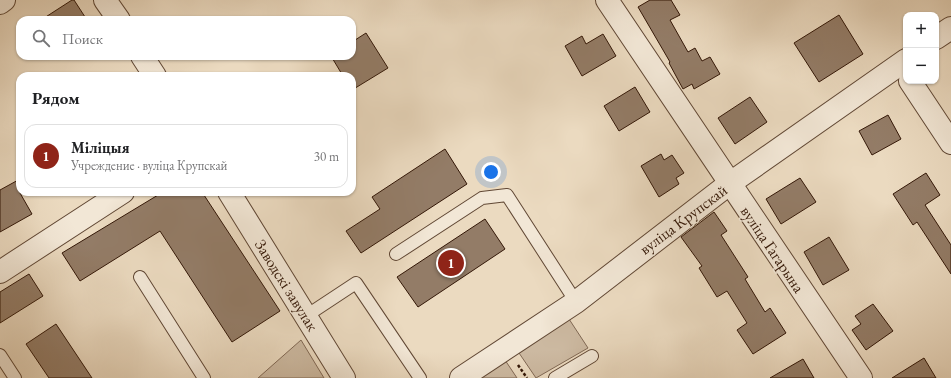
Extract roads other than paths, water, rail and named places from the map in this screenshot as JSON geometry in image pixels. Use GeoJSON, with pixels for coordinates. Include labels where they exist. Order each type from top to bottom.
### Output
{"type":"FeatureCollection","features":[{"type":"Feature","properties":{"kind":"street"},"geometry":{"type":"LineString","coordinates":[[0,3],[4,0]]}},
{"type":"Feature","properties":{"kind":"street"},"geometry":{"type":"LineString","coordinates":[[106,0],[116,16]]}},
{"type":"Feature","properties":{"kind":"street","name":"вуліца Гагарына"},"geometry":{"type":"LineString","coordinates":[[607,0],[729,184],[861,378]]}},
{"type":"Feature","properties":{"kind":"street"},"geometry":{"type":"LineString","coordinates":[[939,36],[951,28]]}},
{"type":"Feature","properties":{"kind":"street"},"geometry":{"type":"LineString","coordinates":[[145,60],[152,72]]}},
{"type":"Feature","properties":{"kind":"street","name":"вуліца Крупскай"},"geometry":{"type":"LineString","coordinates":[[461,378],[576,302],[729,184],[903,71]]}},
{"type":"Feature","properties":{"kind":"street"},"geometry":{"type":"LineString","coordinates":[[914,84],[951,143]]}},
{"type":"Feature","properties":{"kind":"street"},"geometry":{"type":"LineString","coordinates":[[0,272],[117,196]]}},
{"type":"Feature","properties":{"kind":"street","name":"Заводскі завулак"},"geometry":{"type":"LineString","coordinates":[[231,196],[344,378]]}},
{"type":"Feature","properties":{"kind":"lane"},"geometry":{"type":"LineString","coordinates":[[396,254],[482,198],[507,195],[576,302]]}},
{"type":"Feature","properties":{"kind":"lane"},"geometry":{"type":"LineString","coordinates":[[140,277],[204,378]]}},
{"type":"Feature","properties":{"kind":"lane"},"geometry":{"type":"LineString","coordinates":[[306,316],[356,282],[420,378]]}},
{"type":"Feature","properties":{"kind":"lane"},"geometry":{"type":"LineString","coordinates":[[0,355],[16,378]]}},
{"type":"Feature","properties":{"kind":"lane"},"geometry":{"type":"LineString","coordinates":[[555,378],[592,356]]}},
{"type":"Feature","properties":{"kind":"place","name":"Міліцыя"},"geometry":{"type":"Point","coordinates":[451,263]}}]}
